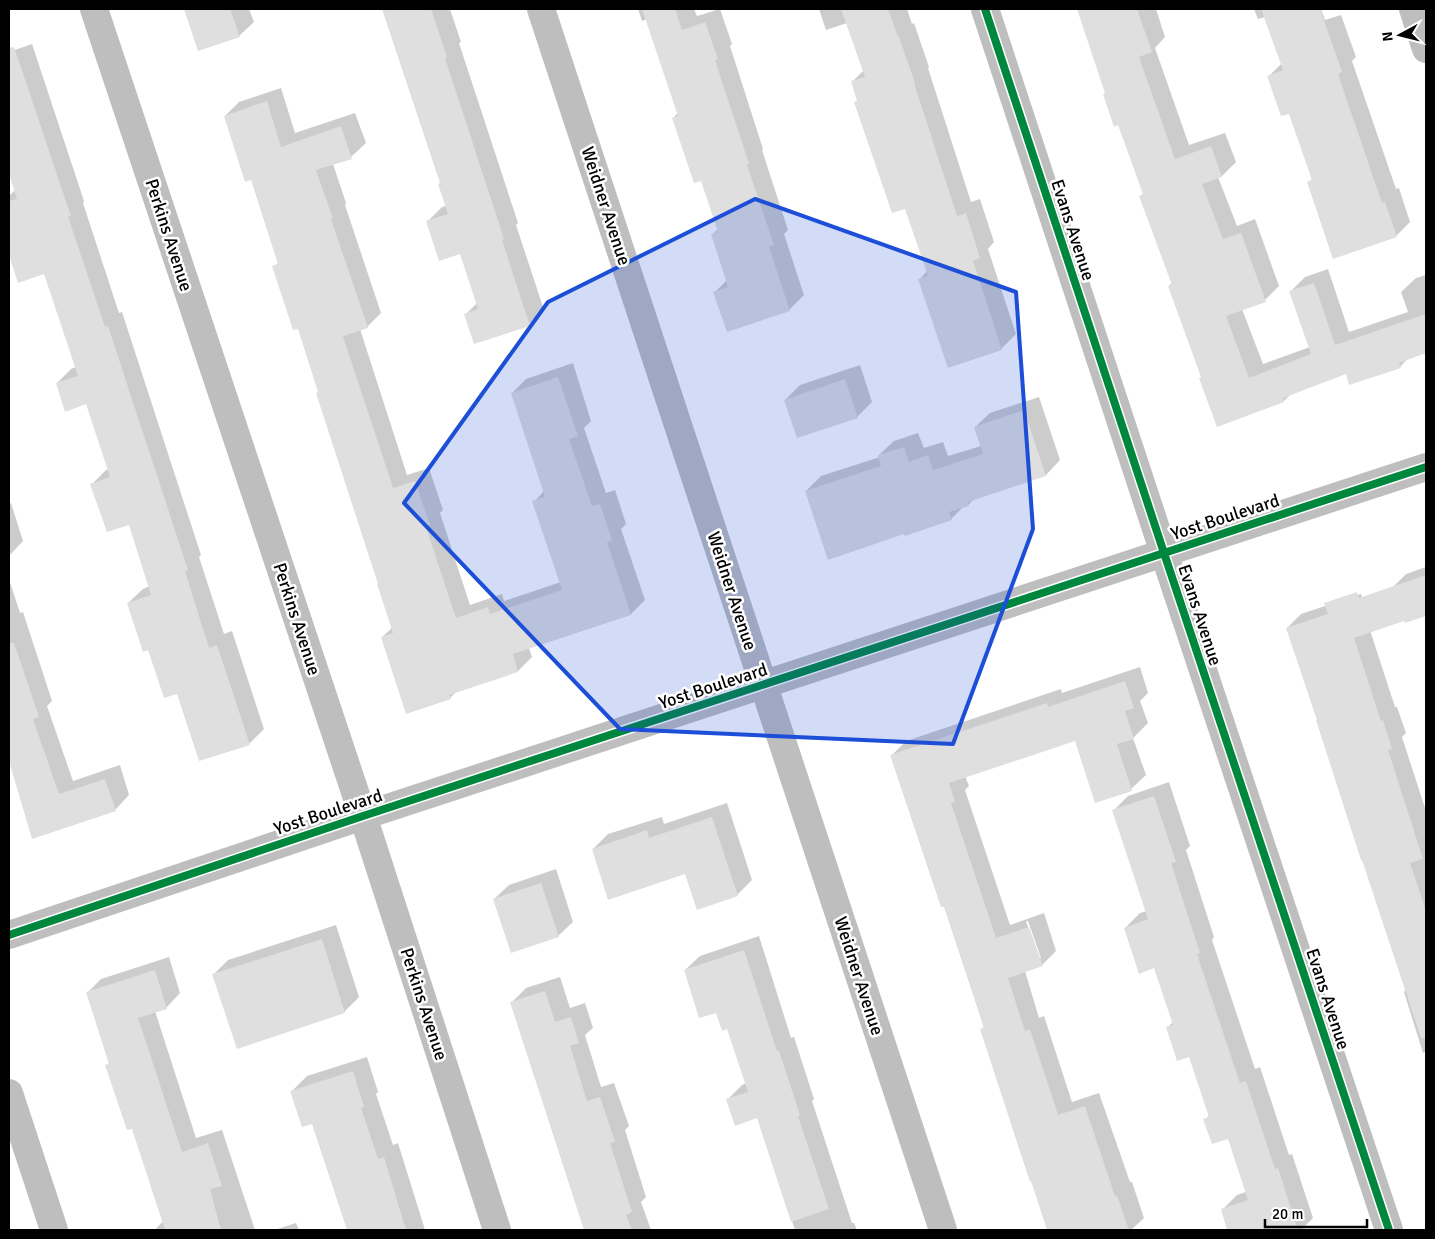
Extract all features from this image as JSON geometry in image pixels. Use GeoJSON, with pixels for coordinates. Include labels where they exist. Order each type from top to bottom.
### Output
{"type":"FeatureCollection","features":[{"type":"Feature","properties":{"kind":"street","name":"Perkins Avenue"},"geometry":{"type":"LineString","coordinates":[[94,9],[363,816],[497,1230]]}},
{"type":"Feature","properties":{"kind":"street","name":"Weidner Avenue"},"geometry":{"type":"LineString","coordinates":[[541,9],[943,1230]]}},
{"type":"Feature","properties":{"kind":"street","name":"Evans Avenue"},"geometry":{"type":"LineString","coordinates":[[985,9],[1389,1230]]}},
{"type":"Feature","properties":{"kind":"street"},"geometry":{"type":"LineString","coordinates":[[1413,9],[1426,49]]}},
{"type":"Feature","properties":{"kind":"street","name":"Yost Boulevard"},"geometry":{"type":"LineString","coordinates":[[9,935],[363,816],[1426,466]]}},
{"type":"Feature","properties":{"kind":"street"},"geometry":{"type":"LineString","coordinates":[[9,1093],[54,1230]]}},
{"type":"Feature","properties":{"kind":"highlighted area"},"geometry":{"type":"Polygon","coordinates":[[[755,199],[1016,292],[1033,529],[953,744],[620,729],[404,503],[548,302],[755,199]]]}},
{"type":"Feature","properties":{"kind":"building"},"geometry":{"type":"Polygon","coordinates":[[[184,9],[230,9],[240,37],[198,51],[184,9]]]}},
{"type":"Feature","properties":{"kind":"building"},"geometry":{"type":"Polygon","coordinates":[[[382,9],[431,9],[530,326],[474,344],[464,314],[478,309],[460,254],[439,261],[426,221],[448,214],[438,184],[440,183],[382,9]]]}},
{"type":"Feature","properties":{"kind":"building"},"geometry":{"type":"Polygon","coordinates":[[[642,9],[675,9],[682,30],[705,22],[718,59],[715,60],[749,164],[747,165],[774,245],[769,247],[790,311],[727,332],[713,292],[728,287],[711,234],[718,232],[701,181],[694,183],[672,118],[678,116],[642,9]]]}},
{"type":"Feature","properties":{"kind":"building"},"geometry":{"type":"Polygon","coordinates":[[[841,9],[888,9],[915,83],[957,216],[966,213],[980,258],[973,261],[1002,350],[948,368],[918,279],[928,276],[905,209],[892,213],[854,102],[857,101],[851,81],[865,77],[841,9]]]}},
{"type":"Feature","properties":{"kind":"building"},"geometry":{"type":"Polygon","coordinates":[[[1077,9],[1137,9],[1152,52],[1139,57],[1175,159],[1211,146],[1222,177],[1202,184],[1223,239],[1241,233],[1266,302],[1226,316],[1249,378],[1311,354],[1289,291],[1314,283],[1335,345],[1426,314],[1426,353],[1399,363],[1401,368],[1349,385],[1346,374],[1283,398],[1284,402],[1217,427],[1168,286],[1172,285],[1139,196],[1143,194],[1118,125],[1114,127],[1103,94],[1105,93],[1077,9]]]}},
{"type":"Feature","properties":{"kind":"building"},"geometry":{"type":"Polygon","coordinates":[[[1261,9],[1320,9],[1342,72],[1338,74],[1382,203],[1385,202],[1397,237],[1333,259],[1307,182],[1312,180],[1289,114],[1281,116],[1267,76],[1283,70],[1261,9]]]}},
{"type":"Feature","properties":{"kind":"building"},"geometry":{"type":"Polygon","coordinates":[[[14,47],[71,216],[68,217],[105,327],[108,326],[188,570],[185,571],[209,648],[217,645],[250,745],[199,761],[177,694],[164,698],[148,650],[143,652],[127,603],[151,595],[129,525],[107,532],[90,484],[110,477],[86,404],[65,412],[56,383],[78,376],[44,274],[18,283],[9,255],[9,201],[17,199],[9,174],[9,48],[14,47]]]}},
{"type":"Feature","properties":{"kind":"building"},"geometry":{"type":"Polygon","coordinates":[[[267,101],[281,147],[341,126],[352,159],[316,170],[368,328],[343,336],[393,488],[415,481],[430,525],[426,527],[456,618],[488,607],[490,614],[562,590],[532,501],[545,497],[511,393],[558,377],[578,436],[569,439],[592,506],[600,504],[612,540],[607,542],[631,615],[513,654],[518,672],[449,695],[451,699],[406,714],[381,637],[393,633],[316,393],[318,392],[298,329],[293,330],[272,266],[278,264],[251,180],[245,182],[224,116],[267,101]]]}},
{"type":"Feature","properties":{"kind":"building"},"geometry":{"type":"Polygon","coordinates":[[[845,379],[858,418],[797,438],[784,400],[845,379]]]}},
{"type":"Feature","properties":{"kind":"building"},"geometry":{"type":"Polygon","coordinates":[[[1024,410],[1046,476],[968,502],[969,506],[949,512],[952,520],[828,560],[805,491],[881,466],[878,455],[904,447],[909,462],[928,455],[933,470],[983,454],[974,427],[1024,410]]]}},
{"type":"Feature","properties":{"kind":"building"},"geometry":{"type":"Polygon","coordinates":[[[1426,575],[1426,616],[1405,623],[1404,621],[1354,638],[1381,721],[1383,720],[1392,749],[1388,750],[1423,859],[1410,863],[1426,911],[1426,1038],[1421,1038],[1286,628],[1328,614],[1324,603],[1357,592],[1359,598],[1426,575]]]}},
{"type":"Feature","properties":{"kind":"building"},"geometry":{"type":"Polygon","coordinates":[[[9,643],[14,643],[39,717],[33,719],[59,794],[105,779],[116,811],[32,839],[9,761],[9,643]]]}},
{"type":"Feature","properties":{"kind":"building"},"geometry":{"type":"Polygon","coordinates":[[[1125,681],[1134,708],[1125,711],[1134,739],[1117,744],[1132,791],[1095,803],[1075,741],[949,783],[955,802],[951,803],[996,938],[1029,927],[1043,966],[1008,978],[1025,1031],[1030,1029],[1058,1115],[1085,1106],[1115,1196],[1117,1195],[1129,1230],[1047,1230],[980,1029],[984,1028],[944,907],[941,907],[890,755],[1047,703],[1048,707],[1125,681]]]}},
{"type":"Feature","properties":{"kind":"building"},"geometry":{"type":"Polygon","coordinates":[[[1154,796],[1176,862],[1171,863],[1200,953],[1197,954],[1240,1083],[1246,1081],[1275,1169],[1278,1168],[1298,1230],[1227,1230],[1221,1209],[1248,1200],[1228,1139],[1212,1144],[1203,1119],[1209,1117],[1189,1057],[1177,1061],[1166,1027],[1173,1025],[1154,968],[1139,974],[1124,928],[1148,919],[1112,810],[1154,796]]]}},
{"type":"Feature","properties":{"kind":"building"},"geometry":{"type":"Polygon","coordinates":[[[712,817],[738,896],[697,910],[685,874],[608,900],[592,849],[647,830],[649,838],[712,817]]]}},
{"type":"Feature","properties":{"kind":"building"},"geometry":{"type":"Polygon","coordinates":[[[541,883],[559,937],[511,953],[493,899],[541,883]]]}},
{"type":"Feature","properties":{"kind":"building"},"geometry":{"type":"Polygon","coordinates":[[[322,939],[345,1013],[237,1049],[212,974],[322,939]]]}},
{"type":"Feature","properties":{"kind":"building"},"geometry":{"type":"Polygon","coordinates":[[[744,950],[777,1051],[779,1051],[829,1209],[791,1222],[757,1118],[735,1126],[726,1099],[748,1092],[727,1029],[722,1031],[716,1013],[699,1018],[684,970],[744,950]]]}},
{"type":"Feature","properties":{"kind":"building"},"geometry":{"type":"Polygon","coordinates":[[[155,970],[167,1009],[138,1018],[182,1152],[208,1143],[222,1186],[210,1189],[221,1230],[165,1230],[132,1129],[127,1130],[105,1065],[109,1064],[86,992],[155,970]]]}},
{"type":"Feature","properties":{"kind":"building"},"geometry":{"type":"Polygon","coordinates":[[[545,991],[555,1022],[571,1017],[579,1043],[570,1046],[587,1101],[600,1097],[615,1142],[610,1143],[632,1212],[626,1215],[632,1230],[584,1230],[510,1002],[545,991]]]}},
{"type":"Feature","properties":{"kind":"building"},"geometry":{"type":"Polygon","coordinates":[[[353,1071],[364,1107],[361,1108],[378,1159],[384,1157],[406,1230],[347,1230],[312,1124],[302,1127],[290,1091],[353,1071]]]}},
{"type":"Feature","properties":{"kind":"cycle path"},"geometry":{"type":"LineString","coordinates":[[985,9],[1389,1230]]}},
{"type":"Feature","properties":{"kind":"cycle path"},"geometry":{"type":"LineString","coordinates":[[9,935],[363,816],[1426,467]]}}]}
